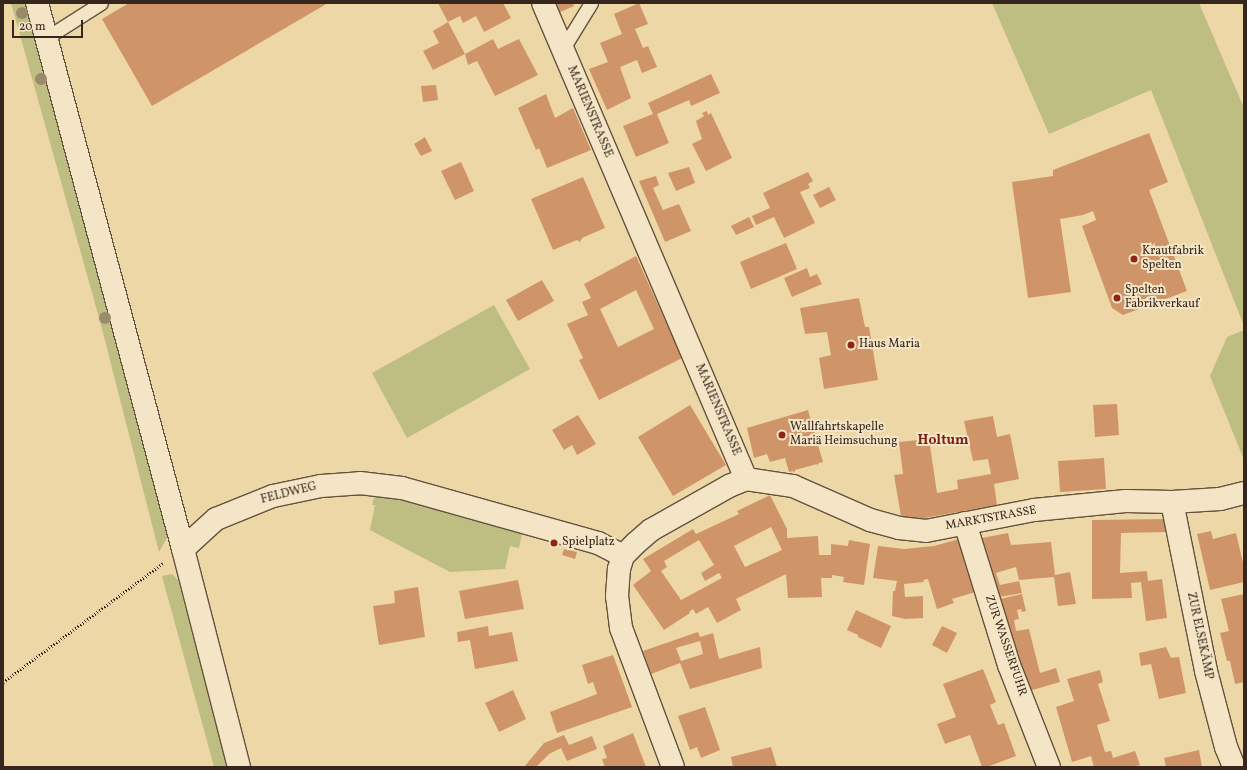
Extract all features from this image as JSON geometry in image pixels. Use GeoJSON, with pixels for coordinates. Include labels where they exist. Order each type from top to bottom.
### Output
{"type":"FeatureCollection","features":[{"type":"Feature","properties":{"kind":"street"},"geometry":{"type":"LineString","coordinates":[[37,3],[183,549],[239,767]]}},
{"type":"Feature","properties":{"kind":"street","name":"MARIENSTRASSE"},"geometry":{"type":"LineString","coordinates":[[543,3],[746,479]]}},
{"type":"Feature","properties":{"kind":"street"},"geometry":{"type":"LineString","coordinates":[[673,767],[621,628],[616,596],[619,569],[623,556],[636,542],[651,530],[729,486],[746,479]]}},
{"type":"Feature","properties":{"kind":"street","name":"MARKTSTRASSE"},"geometry":{"type":"LineString","coordinates":[[746,479],[793,486],[870,520],[900,528],[926,531],[1042,510],[1126,501],[1172,502],[1220,499],[1244,493]]}},
{"type":"Feature","properties":{"kind":"street","name":"FELDWEG"},"geometry":{"type":"LineString","coordinates":[[183,549],[216,519],[273,496],[321,486],[360,483],[410,490],[598,543],[623,556]]}},
{"type":"Feature","properties":{"kind":"street","name":"ZUR ELSEKÄMP"},"geometry":{"type":"LineString","coordinates":[[1172,502],[1206,670],[1226,747],[1234,767]]}},
{"type":"Feature","properties":{"kind":"street","name":"ZUR WASSERFUHR"},"geometry":{"type":"LineString","coordinates":[[965,523],[1009,665],[1050,767]]}},
{"type":"Feature","properties":{"kind":"lane"},"geometry":{"type":"LineString","coordinates":[[46,38],[101,3]]}},
{"type":"Feature","properties":{"kind":"lane"},"geometry":{"type":"LineString","coordinates":[[562,50],[591,3]]}},
{"type":"Feature","properties":{"kind":"path"},"geometry":{"type":"LineString","coordinates":[[3,682],[183,549]]}},
{"type":"Feature","properties":{"kind":"shaded area"},"geometry":{"type":"Polygon","coordinates":[[[11,3],[27,3],[169,530],[167,538],[159,552],[101,325],[11,3]]]}},
{"type":"Feature","properties":{"kind":"shaded area"},"geometry":{"type":"Polygon","coordinates":[[[992,3],[1199,3],[1244,108],[1244,326],[1151,90],[1049,134],[992,3]]]}},
{"type":"Feature","properties":{"kind":"shaded area"},"geometry":{"type":"Polygon","coordinates":[[[494,305],[530,369],[407,438],[372,373],[494,305]]]}},
{"type":"Feature","properties":{"kind":"shaded area"},"geometry":{"type":"Polygon","coordinates":[[[1244,330],[1244,460],[1210,376],[1227,337],[1244,330]]]}},
{"type":"Feature","properties":{"kind":"shaded area"},"geometry":{"type":"Polygon","coordinates":[[[375,493],[396,496],[523,530],[519,548],[510,546],[505,569],[450,572],[370,530],[375,505],[372,505],[375,493]]]}},
{"type":"Feature","properties":{"kind":"shaded area"},"geometry":{"type":"Polygon","coordinates":[[[172,574],[178,580],[227,767],[214,767],[162,576],[172,574]]]}},
{"type":"Feature","properties":{"kind":"building"},"geometry":{"type":"Polygon","coordinates":[[[129,3],[328,3],[152,106],[102,19],[129,3]]]}},
{"type":"Feature","properties":{"kind":"building"},"geometry":{"type":"Polygon","coordinates":[[[438,3],[503,3],[511,18],[484,32],[476,16],[463,23],[460,16],[448,22],[438,3]]]}},
{"type":"Feature","properties":{"kind":"building"},"geometry":{"type":"Polygon","coordinates":[[[552,3],[573,3],[574,6],[556,14],[552,3]]]}},
{"type":"Feature","properties":{"kind":"building"},"geometry":{"type":"Polygon","coordinates":[[[639,3],[648,24],[635,29],[643,48],[648,46],[657,67],[642,73],[637,60],[620,67],[631,98],[607,110],[589,69],[608,62],[600,43],[622,34],[614,14],[639,3]]]}},
{"type":"Feature","properties":{"kind":"building"},"geometry":{"type":"Polygon","coordinates":[[[448,22],[465,54],[433,70],[423,51],[439,43],[433,31],[448,22]]]}},
{"type":"Feature","properties":{"kind":"building"},"geometry":{"type":"Polygon","coordinates":[[[493,39],[498,49],[519,39],[538,75],[495,96],[477,61],[468,65],[465,54],[493,39]]]}},
{"type":"Feature","properties":{"kind":"building"},"geometry":{"type":"Polygon","coordinates":[[[711,74],[720,93],[691,106],[689,100],[657,114],[669,143],[636,157],[623,126],[653,114],[648,103],[711,74]]]}},
{"type":"Feature","properties":{"kind":"building"},"geometry":{"type":"Polygon","coordinates":[[[436,85],[438,100],[423,102],[421,86],[436,85]]]}},
{"type":"Feature","properties":{"kind":"building"},"geometry":{"type":"Polygon","coordinates":[[[546,94],[555,118],[573,108],[591,150],[547,168],[539,148],[536,150],[518,108],[546,94]]]}},
{"type":"Feature","properties":{"kind":"building"},"geometry":{"type":"Polygon","coordinates":[[[707,111],[708,115],[711,113],[732,158],[706,171],[692,144],[702,139],[696,121],[704,116],[702,113],[707,111]]]}},
{"type":"Feature","properties":{"kind":"building"},"geometry":{"type":"Polygon","coordinates":[[[1149,133],[1168,182],[1149,190],[1187,291],[1123,315],[1112,308],[1082,226],[1096,220],[1093,211],[1083,215],[1060,219],[1071,292],[1028,298],[1012,182],[1053,176],[1053,170],[1149,133]]]}},
{"type":"Feature","properties":{"kind":"building"},"geometry":{"type":"Polygon","coordinates":[[[425,137],[432,151],[421,156],[414,144],[425,137]]]}},
{"type":"Feature","properties":{"kind":"building"},"geometry":{"type":"Polygon","coordinates":[[[461,162],[474,191],[455,200],[441,171],[461,162]]]}},
{"type":"Feature","properties":{"kind":"building"},"geometry":{"type":"Polygon","coordinates":[[[689,167],[695,183],[676,191],[668,173],[689,167]]]}},
{"type":"Feature","properties":{"kind":"building"},"geometry":{"type":"Polygon","coordinates":[[[808,172],[813,181],[808,184],[810,188],[800,192],[815,223],[784,238],[774,217],[756,225],[752,216],[770,208],[763,193],[808,172]]]}},
{"type":"Feature","properties":{"kind":"building"},"geometry":{"type":"Polygon","coordinates":[[[656,176],[659,185],[653,188],[663,210],[679,204],[691,231],[665,242],[639,181],[656,176]]]}},
{"type":"Feature","properties":{"kind":"building"},"geometry":{"type":"Polygon","coordinates":[[[583,177],[605,228],[582,238],[580,242],[577,240],[553,250],[531,199],[583,177]]]}},
{"type":"Feature","properties":{"kind":"building"},"geometry":{"type":"Polygon","coordinates":[[[829,187],[836,200],[820,208],[813,195],[829,187]]]}},
{"type":"Feature","properties":{"kind":"building"},"geometry":{"type":"Polygon","coordinates":[[[749,217],[754,227],[736,235],[731,226],[749,217]]]}},
{"type":"Feature","properties":{"kind":"building"},"geometry":{"type":"Polygon","coordinates":[[[786,243],[797,269],[751,289],[740,262],[786,243]]]}},
{"type":"Feature","properties":{"kind":"building"},"geometry":{"type":"Polygon","coordinates":[[[636,256],[682,358],[599,400],[579,360],[583,358],[567,324],[588,315],[582,302],[591,298],[584,284],[636,256]],[[636,290],[600,309],[618,347],[654,329],[636,290]]]}},
{"type":"Feature","properties":{"kind":"building"},"geometry":{"type":"Polygon","coordinates":[[[807,268],[810,277],[817,274],[822,284],[792,297],[784,278],[807,268]]]}},
{"type":"Feature","properties":{"kind":"building"},"geometry":{"type":"Polygon","coordinates":[[[542,280],[554,301],[518,321],[506,300],[542,280]]]}},
{"type":"Feature","properties":{"kind":"building","name":"Haus Maria"},"geometry":{"type":"Polygon","coordinates":[[[859,298],[865,327],[869,327],[878,380],[824,389],[819,358],[831,355],[827,332],[805,334],[800,308],[859,298]]]}},
{"type":"Feature","properties":{"kind":"building"},"geometry":{"type":"Polygon","coordinates":[[[1117,404],[1119,435],[1095,437],[1093,405],[1117,404]]]}},
{"type":"Feature","properties":{"kind":"building"},"geometry":{"type":"Polygon","coordinates":[[[690,405],[726,465],[673,496],[638,437],[690,405]]]}},
{"type":"Feature","properties":{"kind":"building","name":"Wallfahrtskapelle Mariä Heimsuchung"},"geometry":{"type":"Polygon","coordinates":[[[808,410],[817,442],[819,442],[818,445],[823,462],[819,463],[817,466],[817,464],[795,470],[794,473],[793,471],[789,472],[785,458],[770,462],[767,454],[754,458],[747,428],[808,410]]]}},
{"type":"Feature","properties":{"kind":"building"},"geometry":{"type":"Polygon","coordinates":[[[578,415],[596,444],[577,455],[572,445],[564,450],[552,430],[578,415]]]}},
{"type":"Feature","properties":{"kind":"building"},"geometry":{"type":"Polygon","coordinates":[[[993,416],[997,437],[1010,434],[1019,479],[994,484],[997,505],[902,522],[894,475],[903,474],[899,442],[929,439],[937,493],[958,489],[957,480],[991,474],[988,459],[973,461],[964,421],[993,416]]]}},
{"type":"Feature","properties":{"kind":"building"},"geometry":{"type":"Polygon","coordinates":[[[1104,458],[1106,489],[1060,492],[1058,461],[1104,458]]]}},
{"type":"Feature","properties":{"kind":"building"},"geometry":{"type":"Polygon","coordinates":[[[770,495],[787,529],[787,538],[818,536],[819,555],[831,555],[831,544],[848,546],[849,540],[870,544],[864,585],[843,582],[844,577],[832,575],[832,578],[821,578],[822,597],[788,598],[786,574],[736,599],[741,610],[717,623],[708,607],[696,614],[693,609],[689,612],[690,613],[664,630],[633,585],[651,571],[643,559],[693,529],[696,534],[739,514],[737,511],[770,495]],[[771,527],[734,546],[745,567],[782,550],[771,527]],[[699,540],[664,561],[667,567],[661,571],[681,600],[722,578],[719,573],[705,581],[701,573],[714,565],[699,540]]]}},
{"type":"Feature","properties":{"kind":"building"},"geometry":{"type":"Polygon","coordinates":[[[1167,519],[1167,532],[1121,533],[1120,573],[1147,571],[1148,581],[1162,579],[1167,618],[1146,621],[1141,582],[1131,583],[1132,598],[1092,599],[1092,520],[1167,519]]]}},
{"type":"Feature","properties":{"kind":"building"},"geometry":{"type":"Polygon","coordinates":[[[1211,531],[1213,539],[1236,533],[1244,567],[1244,582],[1210,590],[1197,534],[1211,531]]]}},
{"type":"Feature","properties":{"kind":"building"},"geometry":{"type":"Polygon","coordinates":[[[1008,533],[1011,545],[1051,542],[1055,575],[1070,572],[1076,604],[1058,606],[1054,577],[1019,580],[1016,567],[996,573],[1000,585],[1019,581],[1022,593],[994,598],[977,539],[1008,533]]]}},
{"type":"Feature","properties":{"kind":"building"},"geometry":{"type":"Polygon","coordinates":[[[959,539],[979,591],[952,599],[954,603],[937,609],[928,579],[923,580],[924,582],[904,584],[905,597],[923,596],[923,618],[905,619],[892,616],[893,591],[895,591],[897,581],[873,578],[878,546],[904,549],[934,546],[959,539]]]}},
{"type":"Feature","properties":{"kind":"building"},"geometry":{"type":"Polygon","coordinates":[[[564,549],[577,552],[575,559],[562,555],[564,549]]]}},
{"type":"Feature","properties":{"kind":"building"},"geometry":{"type":"Polygon","coordinates":[[[518,580],[524,609],[465,619],[459,591],[518,580]]]}},
{"type":"Feature","properties":{"kind":"building"},"geometry":{"type":"Polygon","coordinates":[[[418,587],[425,637],[379,645],[373,606],[395,603],[394,591],[418,587]]]}},
{"type":"Feature","properties":{"kind":"building"},"geometry":{"type":"Polygon","coordinates":[[[1022,594],[1026,611],[1022,612],[1021,609],[1017,610],[1019,619],[1014,620],[1016,631],[1029,629],[1040,673],[1056,668],[1060,682],[1029,691],[995,600],[1022,594]]]}},
{"type":"Feature","properties":{"kind":"building"},"geometry":{"type":"Polygon","coordinates":[[[1244,594],[1244,682],[1235,684],[1230,661],[1227,661],[1220,633],[1229,631],[1221,599],[1244,594]]]}},
{"type":"Feature","properties":{"kind":"building"},"geometry":{"type":"Polygon","coordinates":[[[856,610],[891,626],[881,648],[847,630],[856,610]]]}},
{"type":"Feature","properties":{"kind":"building"},"geometry":{"type":"Polygon","coordinates":[[[488,626],[489,636],[512,632],[518,661],[475,669],[470,640],[458,642],[457,632],[488,626]]]}},
{"type":"Feature","properties":{"kind":"building"},"geometry":{"type":"Polygon","coordinates":[[[942,626],[957,633],[947,653],[932,645],[942,626]]]}},
{"type":"Feature","properties":{"kind":"building"},"geometry":{"type":"Polygon","coordinates":[[[698,632],[700,637],[713,633],[719,659],[760,647],[762,668],[690,689],[680,663],[651,674],[643,651],[698,632]],[[700,641],[676,648],[681,661],[703,654],[700,641]]]}},
{"type":"Feature","properties":{"kind":"building"},"geometry":{"type":"Polygon","coordinates":[[[1166,647],[1171,658],[1179,657],[1186,693],[1159,699],[1151,664],[1141,666],[1139,653],[1166,647]]]}},
{"type":"Feature","properties":{"kind":"building"},"geometry":{"type":"Polygon","coordinates":[[[613,655],[632,707],[557,733],[550,712],[597,694],[593,682],[588,684],[582,665],[613,655]]]}},
{"type":"Feature","properties":{"kind":"building"},"geometry":{"type":"Polygon","coordinates":[[[983,669],[996,702],[990,705],[998,725],[1004,723],[1016,756],[987,767],[982,767],[970,735],[945,744],[937,724],[956,717],[943,684],[983,669]]]}},
{"type":"Feature","properties":{"kind":"building"},"geometry":{"type":"Polygon","coordinates":[[[1100,670],[1103,682],[1098,684],[1110,721],[1097,725],[1105,752],[1111,751],[1113,758],[1135,751],[1140,765],[1132,767],[1094,767],[1091,756],[1072,762],[1056,707],[1074,701],[1067,679],[1100,670]]]}},
{"type":"Feature","properties":{"kind":"building"},"geometry":{"type":"Polygon","coordinates":[[[513,690],[526,719],[499,732],[485,703],[513,690]]]}},
{"type":"Feature","properties":{"kind":"building"},"geometry":{"type":"Polygon","coordinates":[[[705,707],[720,750],[701,758],[697,747],[690,750],[678,716],[705,707]]]}},
{"type":"Feature","properties":{"kind":"building"},"geometry":{"type":"Polygon","coordinates":[[[633,733],[646,767],[605,767],[602,759],[607,758],[603,746],[633,733]]]}},
{"type":"Feature","properties":{"kind":"building"},"geometry":{"type":"Polygon","coordinates":[[[564,735],[569,745],[592,736],[597,749],[567,761],[561,748],[549,754],[536,767],[524,767],[544,743],[564,735]]]}},
{"type":"Feature","properties":{"kind":"building"},"geometry":{"type":"Polygon","coordinates":[[[771,747],[777,767],[733,767],[731,757],[771,747]]]}},
{"type":"Feature","properties":{"kind":"building"},"geometry":{"type":"Polygon","coordinates":[[[1199,750],[1202,767],[1166,767],[1164,758],[1199,750]]]}},
{"type":"Feature","properties":{"kind":"place","name":"Krautfabrik Spelten"},"geometry":{"type":"Point","coordinates":[1134,259]}},
{"type":"Feature","properties":{"kind":"place","name":"Spelten Fabrikverkauf"},"geometry":{"type":"Point","coordinates":[1117,298]}},
{"type":"Feature","properties":{"kind":"place","name":"Haus Maria"},"geometry":{"type":"Point","coordinates":[851,345]}},
{"type":"Feature","properties":{"kind":"place","name":"Wallfahrtskapelle Mariä Heimsuchung"},"geometry":{"type":"Point","coordinates":[782,435]}},
{"type":"Feature","properties":{"kind":"place","name":"Spielplatz"},"geometry":{"type":"Point","coordinates":[554,543]}},
{"type":"Feature","properties":{"kind":"district","name":"Holtum"},"geometry":{"type":"Point","coordinates":[943,441]}}]}
